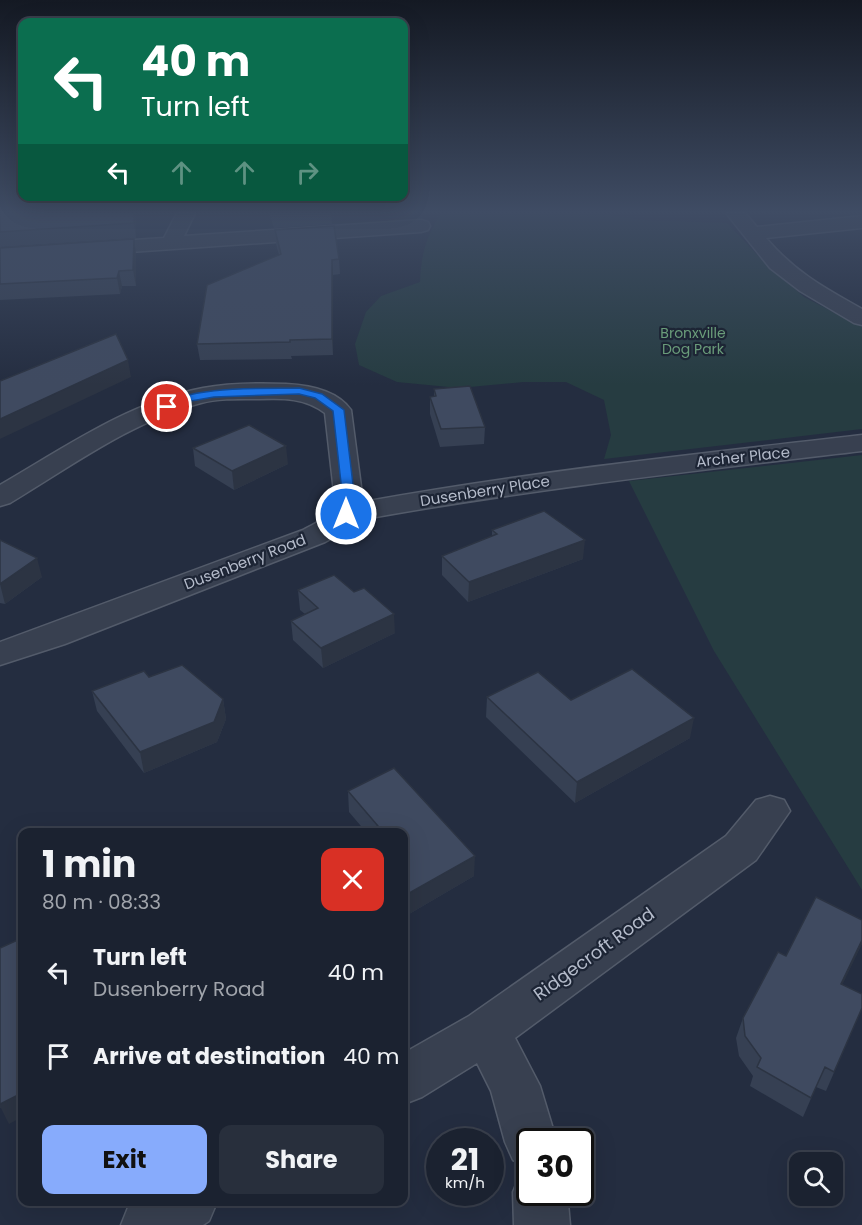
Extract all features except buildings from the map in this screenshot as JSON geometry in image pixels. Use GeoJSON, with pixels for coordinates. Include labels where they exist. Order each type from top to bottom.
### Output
{"type":"FeatureCollection","features":[{"type":"Feature","properties":{"kind":"street"},"geometry":{"type":"LineString","coordinates":[[785,270],[807,287],[862,318]]}},
{"type":"Feature","properties":{"kind":"street"},"geometry":{"type":"LineString","coordinates":[[0,497],[106,436],[189,398],[214,394],[299,391],[318,396],[338,410],[349,501],[346,514]]}},
{"type":"Feature","properties":{"kind":"street","name":"Archer Place"},"geometry":{"type":"LineString","coordinates":[[624,470],[862,443]]}},
{"type":"Feature","properties":{"kind":"street","name":"Dusenberry Place"},"geometry":{"type":"LineString","coordinates":[[346,514],[466,492],[624,470]]}},
{"type":"Feature","properties":{"kind":"street","name":"Dusenberry Road"},"geometry":{"type":"LineString","coordinates":[[0,654],[314,536],[337,524],[346,514]]}},
{"type":"Feature","properties":{"kind":"street","name":"Ridgecroft Road"},"geometry":{"type":"LineString","coordinates":[[408,1078],[486,1032],[741,848],[770,811]]}},
{"type":"Feature","properties":{"kind":"street"},"geometry":{"type":"LineString","coordinates":[[486,1032],[515,1086],[527,1128]]}},
{"type":"Feature","properties":{"kind":"street"},"geometry":{"type":"LineString","coordinates":[[149,1225],[183,1206]]}},
{"type":"Feature","properties":{"kind":"street"},"geometry":{"type":"LineString","coordinates":[[541,1206],[542,1225]]}},
{"type":"Feature","properties":{"kind":"green space","name":"Bronxville Dog Park"},"geometry":{"type":"Polygon","coordinates":[[[421,270],[773,270],[804,297],[862,327],[862,429],[604,459],[611,435],[604,400],[566,382],[523,382],[459,388],[397,382],[359,365],[355,344],[366,312],[381,296],[420,282],[421,270]]]}},
{"type":"Feature","properties":{"kind":"green space"},"geometry":{"type":"Polygon","coordinates":[[[862,455],[862,890],[714,651],[629,481],[862,455]]]}},
{"type":"Feature","properties":{"kind":"route"},"geometry":{"type":"LineString","coordinates":[[167,407],[189,398],[214,394],[299,391],[318,396],[338,410],[349,501],[346,514]]}}]}
